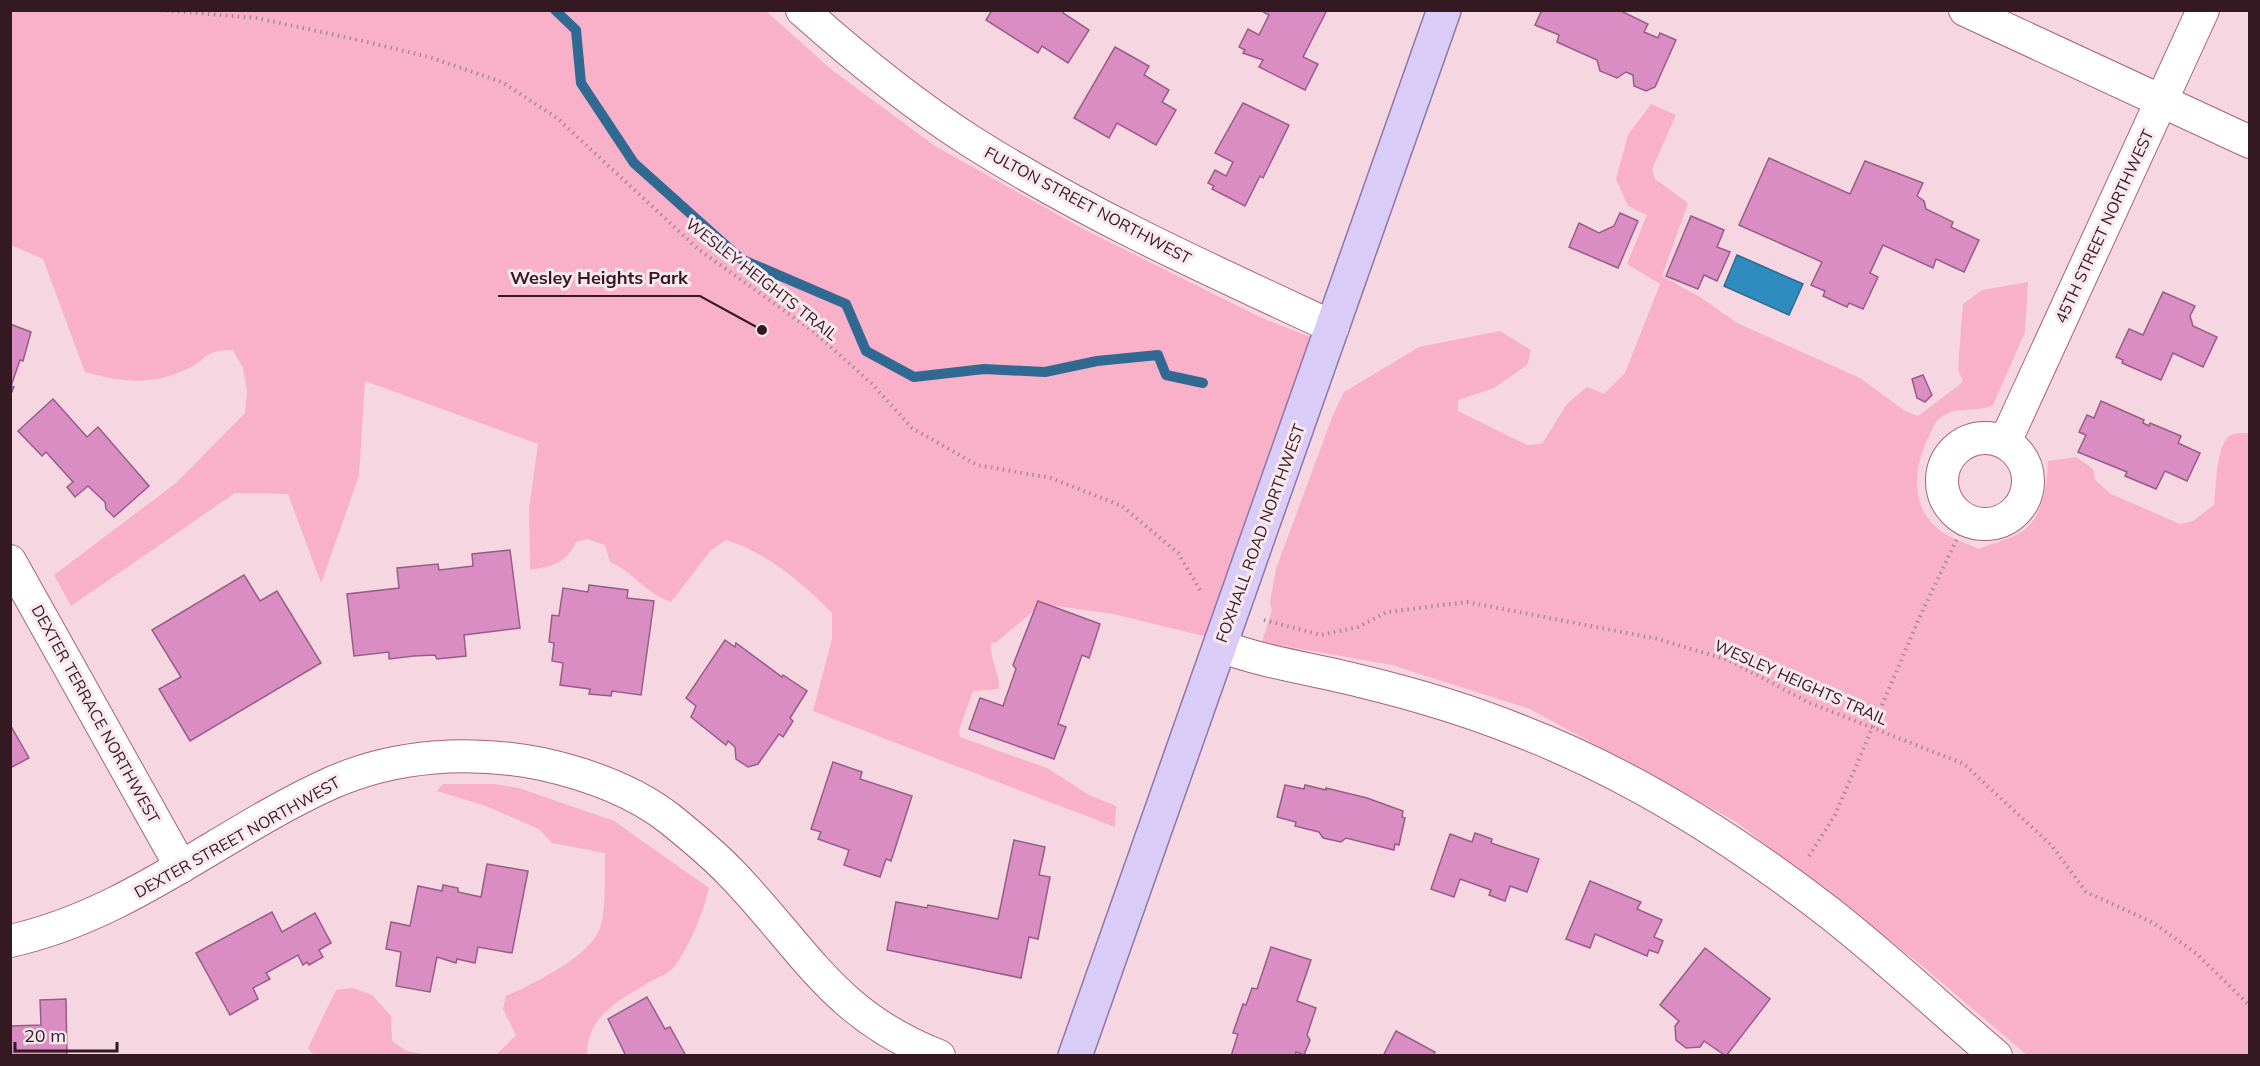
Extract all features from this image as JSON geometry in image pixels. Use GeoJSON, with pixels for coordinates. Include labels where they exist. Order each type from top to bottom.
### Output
{"type":"FeatureCollection","features":[{"type":"Feature","properties":{"kind":"main road","name":"FOXHALL ROAD NORTHWEST"},"geometry":{"type":"LineString","coordinates":[[1074,1056],[1444,10]]}},
{"type":"Feature","properties":{"kind":"street","name":"FULTON STREET NORTHWEST"},"geometry":{"type":"LineString","coordinates":[[802,10],[906,96],[1005,162],[1148,239],[1333,327]]}},
{"type":"Feature","properties":{"kind":"street"},"geometry":{"type":"LineString","coordinates":[[1965,10],[2250,142]]}},
{"type":"Feature","properties":{"kind":"street","name":"45TH STREET NORTHWEST"},"geometry":{"type":"LineString","coordinates":[[2005,442],[2203,10]]}},
{"type":"Feature","properties":{"kind":"street"},"geometry":{"type":"LineString","coordinates":[[1988,437],[2005,442],[2018,452],[2027,467],[2029,484],[2025,501],[2014,514],[2000,522],[1982,525],[1966,520],[1952,510],[1944,495],[1941,478],[1946,462],[1956,448],[1971,440],[1988,437]]}},
{"type":"Feature","properties":{"kind":"street","name":"DEXTER TERRACE NORTHWEST"},"geometry":{"type":"LineString","coordinates":[[10,561],[181,867]]}},
{"type":"Feature","properties":{"kind":"street"},"geometry":{"type":"LineString","coordinates":[[1220,646],[1266,661],[1360,681],[1423,698],[1521,731],[1630,782],[1714,831],[1791,884],[1842,924],[1996,1056]]}},
{"type":"Feature","properties":{"kind":"street","name":"DEXTER STREET NORTHWEST"},"geometry":{"type":"LineString","coordinates":[[10,941],[82,919],[181,867],[330,783],[386,766],[459,756],[500,757],[552,766],[610,785],[643,801],[669,818],[730,872],[800,955],[841,997],[885,1030],[939,1056]]}},
{"type":"Feature","properties":{"kind":"path","name":"WESLEY HEIGHTS TRAIL"},"geometry":{"type":"LineString","coordinates":[[160,10],[257,18],[363,40],[429,57],[502,82],[558,118],[698,249],[814,332],[870,383],[912,428],[977,465],[1051,478],[1122,506],[1178,553],[1208,604]]}},
{"type":"Feature","properties":{"kind":"path"},"geometry":{"type":"LineString","coordinates":[[1791,884],[1835,815],[1874,729],[1921,614],[1966,520]]}},
{"type":"Feature","properties":{"kind":"path","name":"WESLEY HEIGHTS TRAIL"},"geometry":{"type":"LineString","coordinates":[[1255,618],[1321,635],[1358,627],[1387,612],[1467,602],[1515,609],[1658,639],[1728,660],[1810,703],[1964,764],[2052,846],[2086,892],[2152,922],[2197,954],[2250,1006]]}},
{"type":"Feature","properties":{"kind":"shaded area"},"geometry":{"type":"Polygon","coordinates":[[[11,11],[766,11],[832,70],[935,146],[1085,230],[1264,319],[1334,346],[1212,638],[1113,614],[1042,604],[995,643],[991,642],[999,689],[973,691],[959,730],[960,737],[1047,768],[1089,795],[1116,806],[1115,827],[813,711],[832,639],[832,613],[783,570],[741,545],[726,540],[710,551],[671,602],[655,594],[626,571],[610,562],[605,545],[587,539],[576,542],[568,555],[558,563],[530,570],[529,509],[538,444],[365,381],[359,476],[321,583],[288,494],[235,493],[71,606],[54,575],[176,483],[245,413],[247,392],[243,368],[233,350],[217,351],[187,369],[149,380],[124,380],[85,372],[43,259],[11,245],[11,11]]]}},
{"type":"Feature","properties":{"kind":"shaded area"},"geometry":{"type":"Polygon","coordinates":[[[1651,104],[1676,115],[1652,169],[1655,179],[1688,203],[1662,276],[1700,297],[1737,323],[1860,378],[1905,411],[1918,416],[1963,382],[1958,369],[1963,304],[1982,290],[2028,282],[2025,332],[1993,405],[1986,408],[1957,411],[1943,416],[1934,425],[1923,449],[1917,485],[1919,497],[1928,519],[1946,535],[1979,549],[2023,531],[2036,517],[2040,508],[2047,479],[2048,461],[2076,457],[2093,469],[2095,480],[2111,494],[2180,524],[2193,521],[2214,505],[2223,444],[2229,436],[2249,433],[2249,1055],[2027,1055],[1920,964],[1735,821],[1530,709],[1392,665],[1262,642],[1272,610],[1270,603],[1276,569],[1333,415],[1344,392],[1419,347],[1500,331],[1531,350],[1527,365],[1494,388],[1458,400],[1458,411],[1527,445],[1542,444],[1567,404],[1587,387],[1604,394],[1625,373],[1660,284],[1627,264],[1647,215],[1628,206],[1616,179],[1628,135],[1651,104]]]}},
{"type":"Feature","properties":{"kind":"shaded area"},"geometry":{"type":"Polygon","coordinates":[[[443,784],[494,784],[519,788],[614,821],[709,888],[695,930],[679,960],[669,972],[608,1009],[593,1029],[587,1055],[496,1055],[516,1035],[503,1009],[506,996],[530,985],[573,959],[594,939],[600,928],[604,910],[605,853],[552,843],[539,829],[486,806],[437,791],[443,784]]]}},
{"type":"Feature","properties":{"kind":"shaded area"},"geometry":{"type":"Polygon","coordinates":[[[353,988],[372,995],[391,1016],[392,1041],[406,1051],[430,1055],[314,1055],[308,1048],[336,990],[353,988]]]}},
{"type":"Feature","properties":{"kind":"water"},"geometry":{"type":"Polygon","coordinates":[[[1737,255],[1803,284],[1789,315],[1724,286],[1737,255]]]}},
{"type":"Feature","properties":{"kind":"building"},"geometry":{"type":"Polygon","coordinates":[[[992,10],[1064,10],[1063,13],[1089,30],[1068,63],[1042,46],[1038,53],[986,20],[992,10]]]}},
{"type":"Feature","properties":{"kind":"building"},"geometry":{"type":"Polygon","coordinates":[[[1260,10],[1327,10],[1303,57],[1318,64],[1305,90],[1259,67],[1263,60],[1243,53],[1245,50],[1239,47],[1248,29],[1259,35],[1269,15],[1260,10]]]}},
{"type":"Feature","properties":{"kind":"building"},"geometry":{"type":"Polygon","coordinates":[[[1542,10],[1619,10],[1648,24],[1644,32],[1658,38],[1660,33],[1676,40],[1655,87],[1646,91],[1634,86],[1633,75],[1626,72],[1617,78],[1600,71],[1597,60],[1557,42],[1559,35],[1535,25],[1542,10]]]}},
{"type":"Feature","properties":{"kind":"building"},"geometry":{"type":"Polygon","coordinates":[[[1115,47],[1149,66],[1144,75],[1169,90],[1162,102],[1176,110],[1156,145],[1117,123],[1109,138],[1074,118],[1115,47]]]}},
{"type":"Feature","properties":{"kind":"building"},"geometry":{"type":"Polygon","coordinates":[[[1243,103],[1289,125],[1263,178],[1260,176],[1245,206],[1212,189],[1214,186],[1208,183],[1215,170],[1226,176],[1233,162],[1215,153],[1243,103]]]}},
{"type":"Feature","properties":{"kind":"building"},"geometry":{"type":"Polygon","coordinates":[[[1769,158],[1850,194],[1865,161],[1923,183],[1917,196],[1924,201],[1926,209],[1953,222],[1951,227],[1979,240],[1964,272],[1936,259],[1933,268],[1883,245],[1870,273],[1878,277],[1863,309],[1849,303],[1847,307],[1823,296],[1825,291],[1811,285],[1822,262],[1739,225],[1769,158]]]}},
{"type":"Feature","properties":{"kind":"building"},"geometry":{"type":"Polygon","coordinates":[[[1620,213],[1638,221],[1618,268],[1569,247],[1579,223],[1599,233],[1614,226],[1620,213]]]}},
{"type":"Feature","properties":{"kind":"building"},"geometry":{"type":"Polygon","coordinates":[[[1691,216],[1724,230],[1717,247],[1730,252],[1717,281],[1704,275],[1698,289],[1666,276],[1691,216]]]}},
{"type":"Feature","properties":{"kind":"building"},"geometry":{"type":"Polygon","coordinates":[[[2163,292],[2195,306],[2190,316],[2193,326],[2217,337],[2203,367],[2173,353],[2161,380],[2122,363],[2123,360],[2116,357],[2129,329],[2143,335],[2163,292]]]}},
{"type":"Feature","properties":{"kind":"building"},"geometry":{"type":"Polygon","coordinates":[[[10,324],[31,332],[23,361],[20,360],[11,386],[14,387],[10,396],[10,324]]]}},
{"type":"Feature","properties":{"kind":"building"},"geometry":{"type":"Polygon","coordinates":[[[1923,375],[1932,395],[1925,402],[1917,398],[1912,379],[1923,375]]]}},
{"type":"Feature","properties":{"kind":"building"},"geometry":{"type":"Polygon","coordinates":[[[53,399],[87,437],[98,427],[149,486],[114,517],[106,509],[105,502],[88,486],[75,497],[67,487],[73,482],[46,452],[42,456],[18,431],[53,399]]]}},
{"type":"Feature","properties":{"kind":"building"},"geometry":{"type":"Polygon","coordinates":[[[2101,401],[2144,420],[2143,423],[2149,426],[2150,423],[2181,436],[2178,443],[2200,453],[2187,481],[2165,471],[2156,489],[2125,476],[2127,472],[2078,452],[2086,435],[2079,432],[2087,415],[2094,418],[2101,401]]]}},
{"type":"Feature","properties":{"kind":"building"},"geometry":{"type":"Polygon","coordinates":[[[510,550],[520,628],[464,635],[466,656],[437,659],[435,655],[389,659],[389,652],[354,656],[347,594],[399,588],[397,568],[438,564],[439,570],[473,566],[472,554],[510,550]]]}},
{"type":"Feature","properties":{"kind":"building"},"geometry":{"type":"Polygon","coordinates":[[[244,575],[260,601],[277,591],[321,663],[190,741],[159,689],[181,677],[152,630],[244,575]]]}},
{"type":"Feature","properties":{"kind":"building"},"geometry":{"type":"Polygon","coordinates":[[[589,585],[628,590],[627,598],[654,601],[641,695],[612,691],[611,696],[589,694],[590,689],[560,685],[563,663],[552,661],[554,643],[549,642],[552,615],[559,616],[563,588],[588,592],[589,585]]]}},
{"type":"Feature","properties":{"kind":"building"},"geometry":{"type":"Polygon","coordinates":[[[1038,601],[1100,624],[1089,658],[1082,655],[1058,724],[1066,727],[1054,759],[969,729],[980,698],[1003,706],[1016,669],[1013,665],[1038,601]]]}},
{"type":"Feature","properties":{"kind":"building"},"geometry":{"type":"Polygon","coordinates":[[[725,640],[735,647],[736,643],[782,677],[783,675],[807,691],[790,718],[793,721],[783,737],[779,734],[758,764],[748,767],[736,759],[735,747],[728,741],[726,745],[691,717],[696,706],[686,698],[725,640]]]}},
{"type":"Feature","properties":{"kind":"building"},"geometry":{"type":"Polygon","coordinates":[[[12,728],[29,758],[10,768],[10,729],[12,728]]]}},
{"type":"Feature","properties":{"kind":"building"},"geometry":{"type":"Polygon","coordinates":[[[833,762],[862,772],[860,779],[912,796],[891,861],[886,859],[880,877],[844,865],[849,850],[818,839],[821,832],[811,829],[833,762]]]}},
{"type":"Feature","properties":{"kind":"building"},"geometry":{"type":"Polygon","coordinates":[[[1285,785],[1304,789],[1305,785],[1326,790],[1326,788],[1367,798],[1403,811],[1402,817],[1405,818],[1399,845],[1395,844],[1394,850],[1346,838],[1341,842],[1323,838],[1319,832],[1295,826],[1296,822],[1277,817],[1285,785]]]}},
{"type":"Feature","properties":{"kind":"building"},"geometry":{"type":"Polygon","coordinates":[[[1475,833],[1492,839],[1491,843],[1539,859],[1527,892],[1510,886],[1505,901],[1489,895],[1491,890],[1460,879],[1454,897],[1431,889],[1450,834],[1472,842],[1475,833]]]}},
{"type":"Feature","properties":{"kind":"building"},"geometry":{"type":"Polygon","coordinates":[[[1014,840],[1045,847],[1039,875],[1050,877],[1038,939],[1029,937],[1021,978],[887,950],[896,902],[927,908],[928,905],[998,919],[1014,840]]]}},
{"type":"Feature","properties":{"kind":"building"},"geometry":{"type":"Polygon","coordinates":[[[487,864],[528,871],[512,953],[478,947],[475,963],[457,959],[456,963],[437,957],[430,992],[396,986],[401,952],[386,949],[391,922],[410,926],[418,886],[442,891],[443,885],[458,888],[458,892],[481,897],[487,864]]]}},
{"type":"Feature","properties":{"kind":"building"},"geometry":{"type":"Polygon","coordinates":[[[1590,881],[1641,902],[1637,909],[1662,920],[1654,937],[1663,941],[1658,953],[1649,950],[1647,956],[1595,934],[1590,948],[1566,939],[1590,881]]]}},
{"type":"Feature","properties":{"kind":"building"},"geometry":{"type":"Polygon","coordinates":[[[272,912],[282,932],[315,913],[331,943],[319,950],[323,957],[309,965],[307,962],[303,965],[298,955],[266,973],[270,979],[253,988],[258,999],[230,1015],[196,953],[272,912]]]}},
{"type":"Feature","properties":{"kind":"building"},"geometry":{"type":"Polygon","coordinates":[[[1271,947],[1311,960],[1297,1001],[1316,1008],[1307,1035],[1310,1040],[1304,1055],[1296,1052],[1295,1056],[1231,1056],[1238,1034],[1233,1033],[1243,1004],[1246,1005],[1252,988],[1257,989],[1271,947]]]}},
{"type":"Feature","properties":{"kind":"building"},"geometry":{"type":"Polygon","coordinates":[[[1705,948],[1770,999],[1726,1056],[1704,1041],[1700,1047],[1686,1048],[1676,1040],[1675,1026],[1679,1021],[1660,1005],[1705,948]]]}},
{"type":"Feature","properties":{"kind":"building"},"geometry":{"type":"Polygon","coordinates":[[[647,997],[665,1029],[670,1027],[686,1056],[626,1056],[608,1019],[647,997]]]}},
{"type":"Feature","properties":{"kind":"building"},"geometry":{"type":"Polygon","coordinates":[[[66,999],[67,1056],[10,1056],[10,1026],[41,1025],[40,1000],[66,999]]]}},
{"type":"Feature","properties":{"kind":"building"},"geometry":{"type":"Polygon","coordinates":[[[1396,1031],[1435,1052],[1433,1056],[1383,1056],[1396,1031]]]}},
{"type":"Feature","properties":{"kind":"waterway"},"geometry":{"type":"LineString","coordinates":[[555,10],[576,30],[581,83],[634,163],[741,259],[846,304],[866,351],[914,377],[984,369],[1045,372],[1097,361],[1158,355],[1166,375],[1203,383]]}},
{"type":"Feature","properties":{"kind":"place","name":"Wesley Heights Park"},"geometry":{"type":"Point","coordinates":[762,330]}}]}
